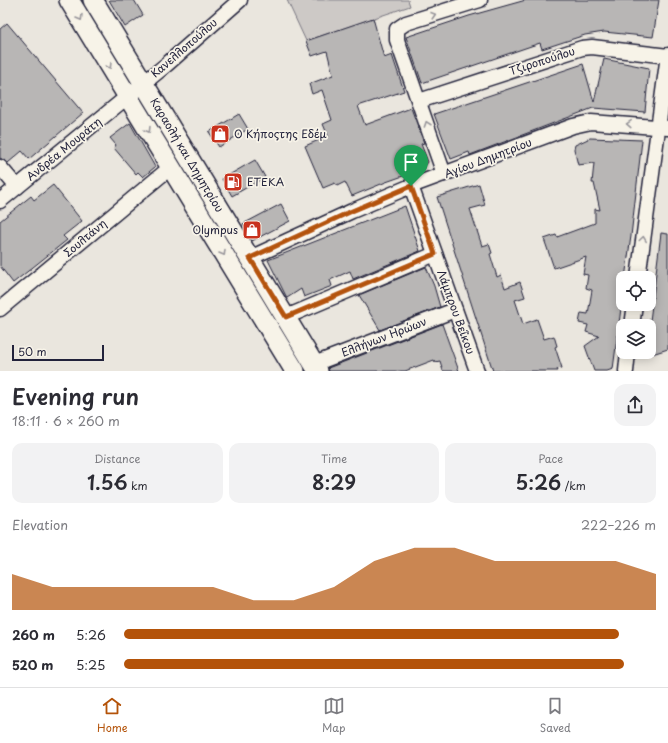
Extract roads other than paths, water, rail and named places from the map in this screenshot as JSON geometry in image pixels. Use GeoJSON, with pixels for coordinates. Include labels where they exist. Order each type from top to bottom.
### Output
{"type":"FeatureCollection","features":[{"type":"Feature","properties":{"kind":"main road","name":"Καραολή και Δημητρίου"},"geometry":{"type":"LineString","coordinates":[[69,0],[295,371]]}},
{"type":"Feature","properties":{"kind":"main road","name":"Καραολή και Δημητρίου"},"geometry":{"type":"LineString","coordinates":[[93,0],[316,367]]}},
{"type":"Feature","properties":{"kind":"street","name":"Κανελλοπούλου"},"geometry":{"type":"LineString","coordinates":[[128,96],[240,0]]}},
{"type":"Feature","properties":{"kind":"street"},"geometry":{"type":"LineString","coordinates":[[444,174],[397,40],[397,28],[406,23],[480,0]]}},
{"type":"Feature","properties":{"kind":"street","name":"Τζιροπούλου"},"geometry":{"type":"LineString","coordinates":[[419,101],[582,48],[592,47],[668,56]]}},
{"type":"Feature","properties":{"kind":"street"},"geometry":{"type":"LineString","coordinates":[[639,271],[663,127],[668,56]]}},
{"type":"Feature","properties":{"kind":"street","name":"Ανδρέα Μουράτη"},"geometry":{"type":"LineString","coordinates":[[0,201],[128,96]]}},
{"type":"Feature","properties":{"kind":"street","name":"Αγίου Δημητρίου"},"geometry":{"type":"LineString","coordinates":[[250,258],[352,211],[411,186],[582,123],[591,122],[663,127]]}},
{"type":"Feature","properties":{"kind":"street","name":"Σουλτάνη"},"geometry":{"type":"LineString","coordinates":[[2,302],[171,167]]}},
{"type":"Feature","properties":{"kind":"street"},"geometry":{"type":"LineString","coordinates":[[0,168],[17,187]]}},
{"type":"Feature","properties":{"kind":"street","name":"Λάμπρου Βεΐκου"},"geometry":{"type":"LineString","coordinates":[[411,186],[477,371]]}},
{"type":"Feature","properties":{"kind":"street"},"geometry":{"type":"LineString","coordinates":[[286,317],[435,254]]}},
{"type":"Feature","properties":{"kind":"street","name":"Ελλήνων Ηρώων"},"geometry":{"type":"LineString","coordinates":[[316,367],[455,310]]}},
{"type":"Feature","properties":{"kind":"street"},"geometry":{"type":"LineString","coordinates":[[626,371],[627,359]]}},
{"type":"Feature","properties":{"kind":"place","name":"Ο Κήποςτης Εδέμ"},"geometry":{"type":"Point","coordinates":[220,134]}},
{"type":"Feature","properties":{"kind":"place","name":"ΕΤΕΚΑ"},"geometry":{"type":"Point","coordinates":[233,182]}},
{"type":"Feature","properties":{"kind":"place","name":"Olympus"},"geometry":{"type":"Point","coordinates":[252,230]}}]}
